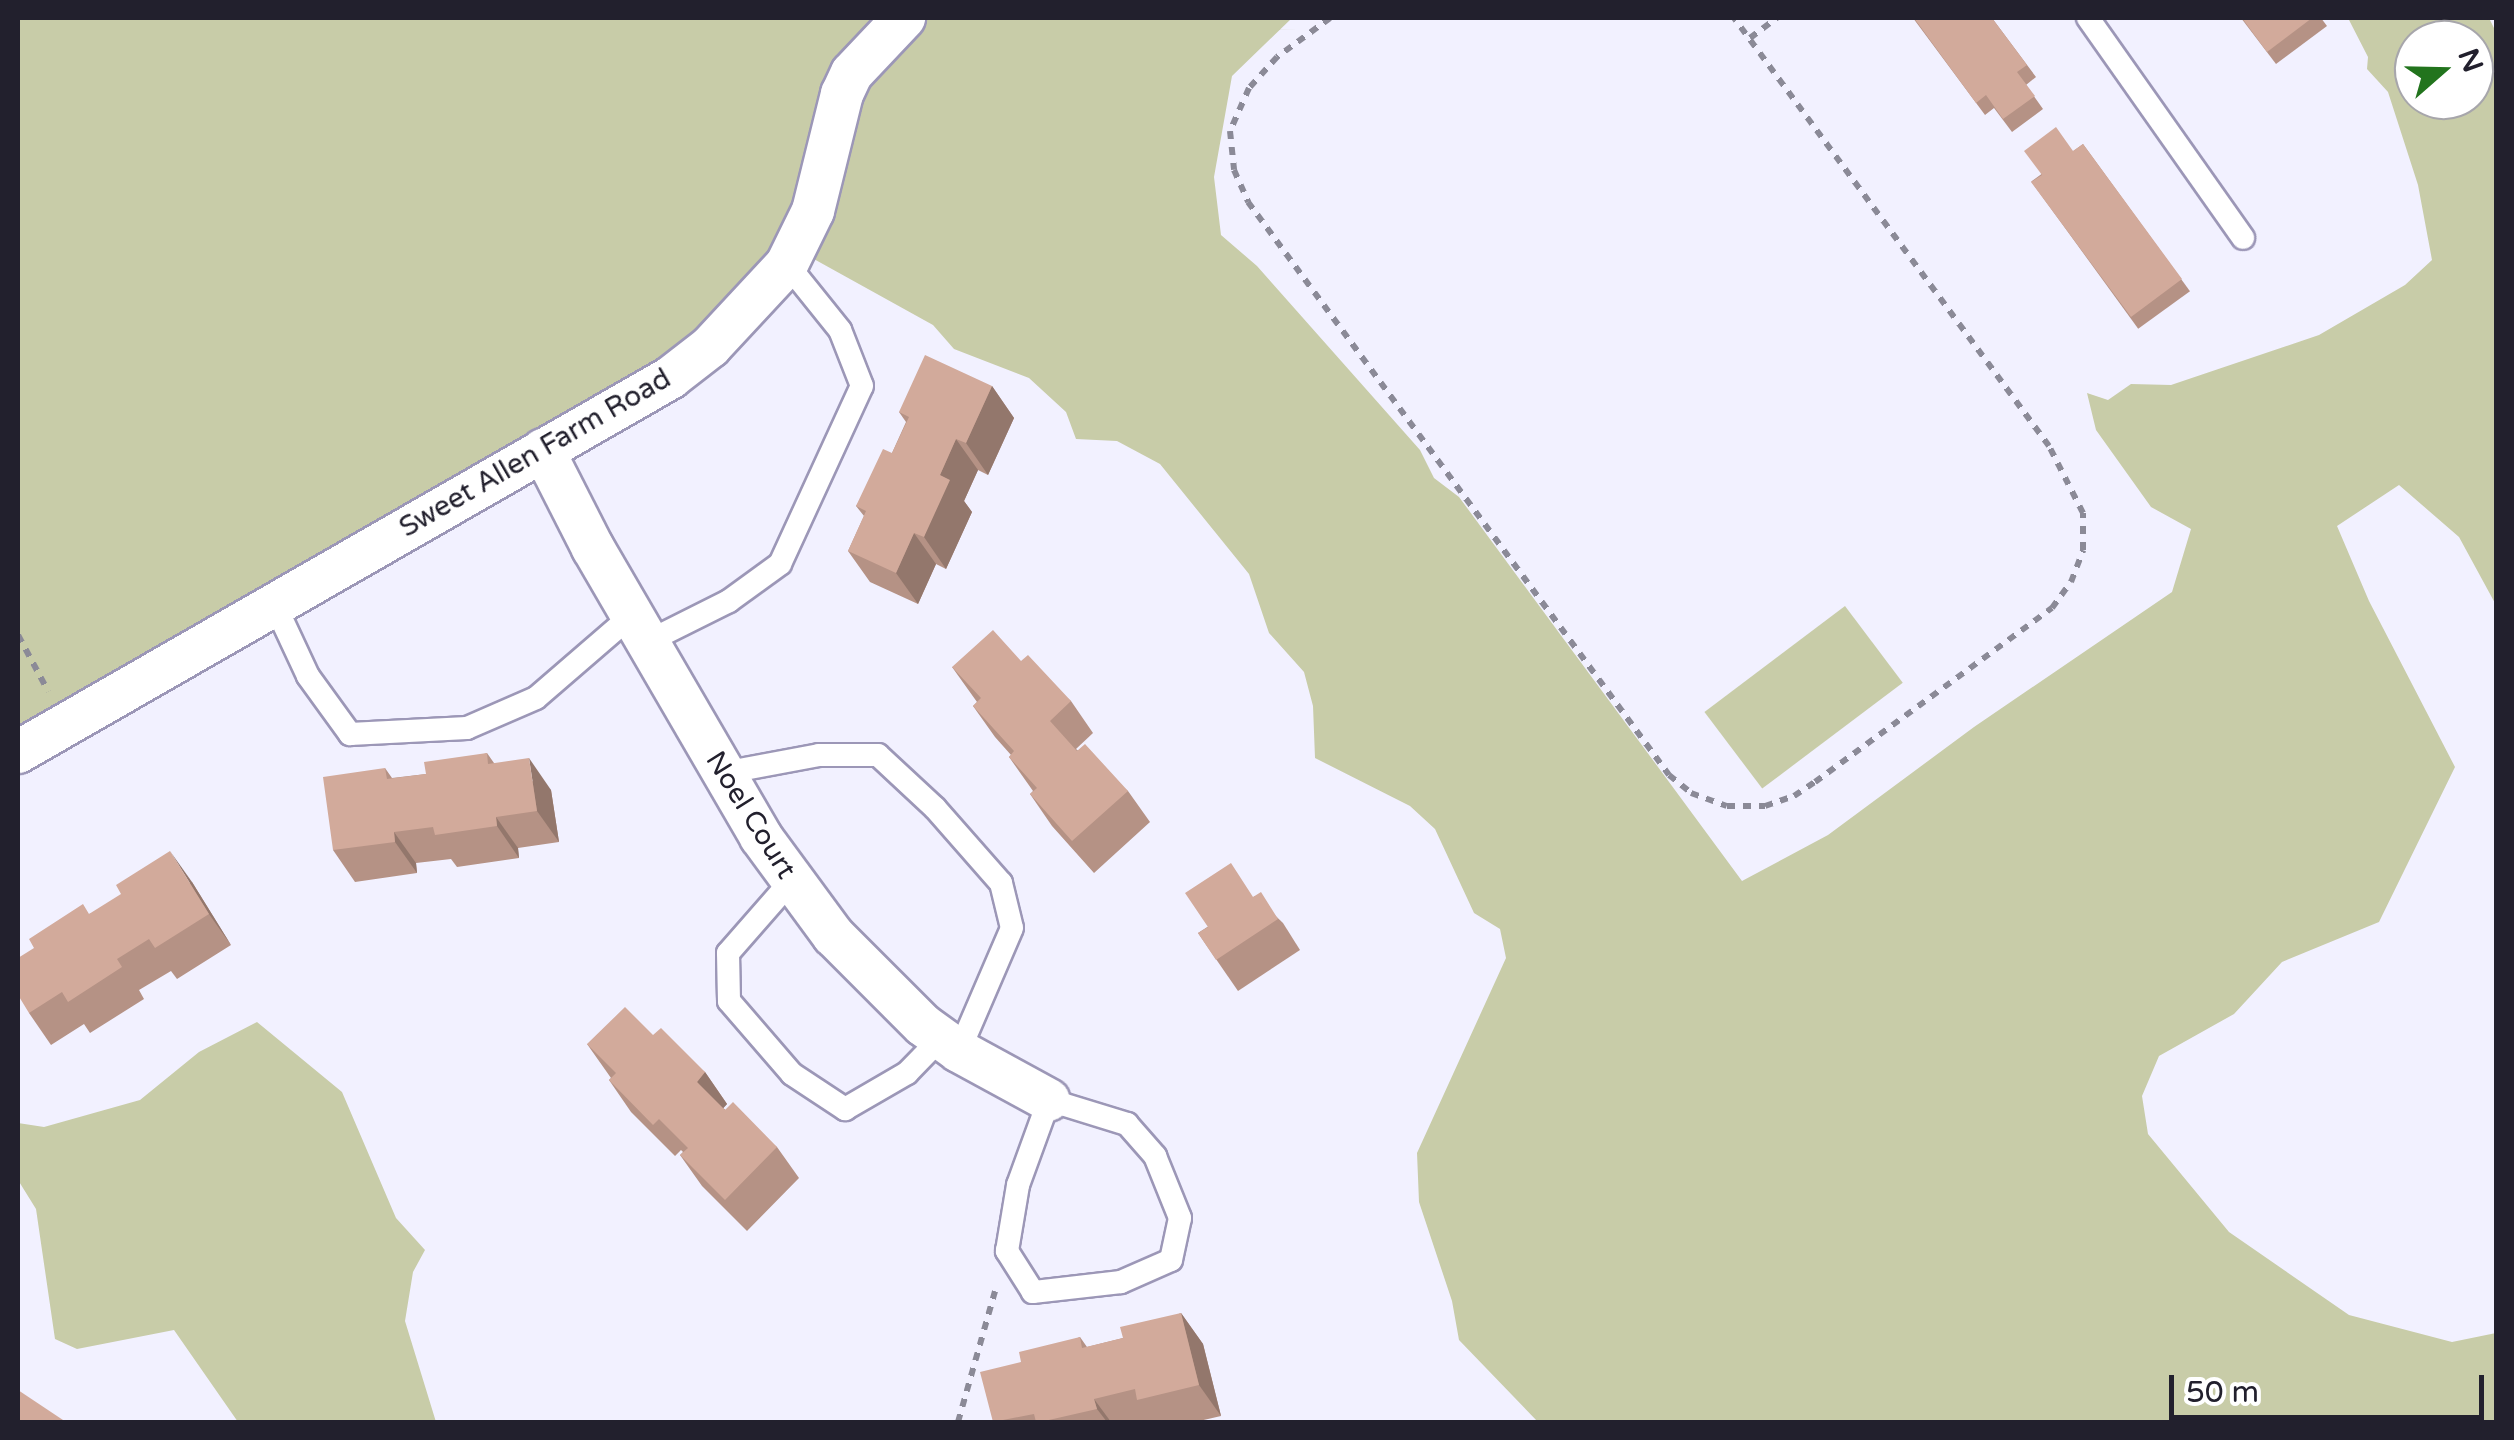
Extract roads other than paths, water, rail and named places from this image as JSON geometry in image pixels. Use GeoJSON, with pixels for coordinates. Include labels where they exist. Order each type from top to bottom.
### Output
{"type":"FeatureCollection","features":[{"type":"Feature","properties":{"kind":"street","name":"Sweet Allen Farm Road"},"geometry":{"type":"LineString","coordinates":[[18,752],[670,378],[722,335],[787,264],[813,211],[833,126],[852,73],[904,18]]}},
{"type":"Feature","properties":{"kind":"street","name":"Noel Court"},"geometry":{"type":"LineString","coordinates":[[543,450],[723,774],[832,934],[950,1045],[1049,1100]]}},
{"type":"Feature","properties":{"kind":"lane"},"geometry":{"type":"LineString","coordinates":[[2088,18],[2243,238]]}},
{"type":"Feature","properties":{"kind":"lane"},"geometry":{"type":"LineString","coordinates":[[274,603],[308,676],[350,734],[467,728],[536,698],[640,628],[729,601],[780,564],[862,386],[840,330],[787,264]]}},
{"type":"Feature","properties":{"kind":"lane"},"geometry":{"type":"LineString","coordinates":[[723,774],[819,755],[878,755],[935,808],[1001,884],[1012,928],[950,1045],[845,1108],[792,1074],[729,1001],[728,953],[792,880]]}},
{"type":"Feature","properties":{"kind":"lane"},"geometry":{"type":"LineString","coordinates":[[1049,1100],[1127,1124],[1155,1156],[1180,1218],[1170,1260],[1121,1282],[1033,1292],[1006,1251],[1018,1185],[1049,1100]]}}]}
